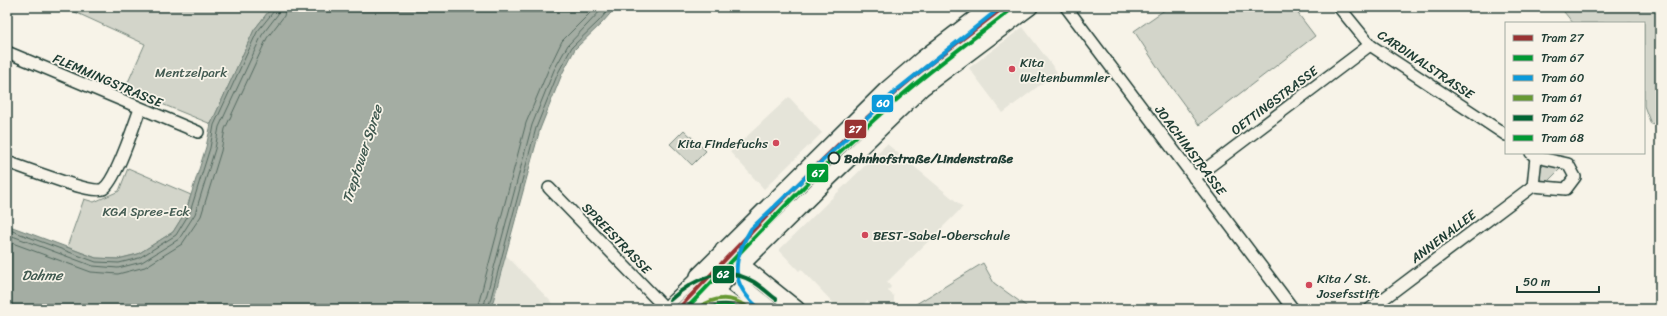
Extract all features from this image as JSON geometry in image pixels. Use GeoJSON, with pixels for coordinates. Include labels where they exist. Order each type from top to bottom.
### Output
{"type":"FeatureCollection","features":[{"type":"Feature","properties":{"kind":"main road"},"geometry":{"type":"LineString","coordinates":[[738,309],[698,276],[886,90],[922,59],[990,7]]}},
{"type":"Feature","properties":{"kind":"main road"},"geometry":{"type":"LineString","coordinates":[[716,291],[868,139],[922,88],[1030,7]]}},
{"type":"Feature","properties":{"kind":"main road"},"geometry":{"type":"LineString","coordinates":[[723,250],[797,309]]}},
{"type":"Feature","properties":{"kind":"street","name":"JOACHIMSTRASSE"},"geometry":{"type":"LineString","coordinates":[[1066,7],[1293,309]]}},
{"type":"Feature","properties":{"kind":"street","name":"CARDINALSTRASSE"},"geometry":{"type":"LineString","coordinates":[[1340,7],[1370,45],[1505,134]]}},
{"type":"Feature","properties":{"kind":"street","name":"OETTINGSTRASSE"},"geometry":{"type":"LineString","coordinates":[[1194,178],[1370,45]]}},
{"type":"Feature","properties":{"kind":"street","name":"FLEMMINGSTRASSE"},"geometry":{"type":"LineString","coordinates":[[7,52],[198,132]]}},
{"type":"Feature","properties":{"kind":"street"},"geometry":{"type":"LineString","coordinates":[[7,162],[80,187],[102,190],[112,179],[140,109]]}},
{"type":"Feature","properties":{"kind":"street"},"geometry":{"type":"LineString","coordinates":[[1534,155],[1568,164],[1575,177],[1566,189],[1533,186],[1534,155]]}},
{"type":"Feature","properties":{"kind":"street","name":"ANNENALLEE"},"geometry":{"type":"LineString","coordinates":[[1370,309],[1533,186]]}},
{"type":"Feature","properties":{"kind":"street","name":"SPREESTRASSE"},"geometry":{"type":"LineString","coordinates":[[549,188],[664,308]]}},
{"type":"Feature","properties":{"kind":"street"},"geometry":{"type":"LineString","coordinates":[[664,308],[698,276]]}},
{"type":"Feature","properties":{"kind":"street"},"geometry":{"type":"LineString","coordinates":[[697,309],[716,291]]}},
{"type":"Feature","properties":{"kind":"shaded area","name":"Kita Weltenbummler"},"geometry":{"type":"Polygon","coordinates":[[[1023,27],[1057,72],[1003,113],[969,68],[1023,27]]]}},
{"type":"Feature","properties":{"kind":"shaded area","name":"Kita Findefuchs"},"geometry":{"type":"Polygon","coordinates":[[[789,97],[822,133],[764,189],[730,152],[789,97]]]}},
{"type":"Feature","properties":{"kind":"shaded area","name":"BEST-Sabel-Oberschule"},"geometry":{"type":"Polygon","coordinates":[[[887,144],[963,207],[887,282],[891,287],[888,291],[894,296],[894,305],[890,309],[876,309],[867,301],[859,309],[839,309],[801,269],[799,271],[779,250],[887,144]]]}},
{"type":"Feature","properties":{"kind":"shaded area"},"geometry":{"type":"Polygon","coordinates":[[[506,255],[558,309],[491,309],[506,255]]]}},
{"type":"Feature","properties":{"kind":"green space","name":"Mentzelpark"},"geometry":{"type":"Polygon","coordinates":[[[64,7],[272,7],[254,30],[211,124],[125,89],[145,44],[64,7]]]}},
{"type":"Feature","properties":{"kind":"green space"},"geometry":{"type":"Polygon","coordinates":[[[1169,7],[1293,7],[1315,36],[1199,125],[1166,80],[1134,31],[1169,7]]]}},
{"type":"Feature","properties":{"kind":"green space"},"geometry":{"type":"Polygon","coordinates":[[[1560,7],[1660,7],[1660,122],[1651,124],[1645,109],[1645,22],[1572,22],[1560,7]]]}},
{"type":"Feature","properties":{"kind":"green space"},"geometry":{"type":"Polygon","coordinates":[[[684,130],[706,151],[692,165],[670,144],[684,130]]]}},
{"type":"Feature","properties":{"kind":"green space"},"geometry":{"type":"Polygon","coordinates":[[[1540,163],[1562,167],[1547,182],[1539,181],[1540,163]]]}},
{"type":"Feature","properties":{"kind":"green space","name":"KGA Spree-Eck"},"geometry":{"type":"Polygon","coordinates":[[[128,168],[191,195],[186,211],[173,232],[138,254],[118,259],[96,258],[67,247],[84,199],[94,202],[119,191],[128,168]]]}},
{"type":"Feature","properties":{"kind":"green space"},"geometry":{"type":"Polygon","coordinates":[[[983,263],[994,283],[1030,309],[908,309],[983,263]]]}},
{"type":"Feature","properties":{"kind":"water"},"geometry":{"type":"Polygon","coordinates":[[[272,7],[616,7],[575,49],[562,74],[540,129],[491,309],[7,309],[7,225],[96,258],[118,259],[138,254],[173,232],[186,211],[206,147],[211,124],[254,30],[272,7]]]}},
{"type":"Feature","properties":{"kind":"tram line","name":"60"},"geometry":{"type":"LineString","coordinates":[[760,309],[750,300],[743,290],[737,271],[737,261],[740,251],[751,229],[898,89],[1001,7]]}},
{"type":"Feature","properties":{"kind":"tram line","name":"27"},"geometry":{"type":"LineString","coordinates":[[678,309],[788,194],[874,111],[916,75],[1004,7]]}},
{"type":"Feature","properties":{"kind":"tram line","name":"67"},"geometry":{"type":"LineString","coordinates":[[686,309],[794,196],[850,142],[920,80],[1008,12]]}},
{"type":"Feature","properties":{"kind":"tram line","name":"62"},"geometry":{"type":"LineString","coordinates":[[670,300],[679,292],[699,280],[720,274],[731,274],[743,277],[754,282],[776,299]]}},
{"type":"Feature","properties":{"kind":"tram line","name":"61"},"geometry":{"type":"LineString","coordinates":[[697,309],[710,302],[723,299],[737,301],[750,309]]}},
{"type":"Feature","properties":{"kind":"tram line","name":"68"},"geometry":{"type":"LineString","coordinates":[[707,309],[724,304],[740,309]]}},
{"type":"Feature","properties":{"kind":"place","name":"Kita Weltenbummler"},"geometry":{"type":"Point","coordinates":[1012,69]}},
{"type":"Feature","properties":{"kind":"place","name":"Kita Findefuchs"},"geometry":{"type":"Point","coordinates":[776,143]}},
{"type":"Feature","properties":{"kind":"place","name":"Bahnhofstraße/Lindenstraße"},"geometry":{"type":"Point","coordinates":[834,158]}},
{"type":"Feature","properties":{"kind":"place","name":"BEST-Sabel-Oberschule"},"geometry":{"type":"Point","coordinates":[865,235]}},
{"type":"Feature","properties":{"kind":"place","name":"Kita / St. Josefsstift"},"geometry":{"type":"Point","coordinates":[1309,285]}},
{"type":"Feature","properties":{"kind":"water label","name":"Treptower Spree"},"geometry":{"type":"Point","coordinates":[362,154]}},
{"type":"Feature","properties":{"kind":"water label","name":"Dahme"},"geometry":{"type":"Point","coordinates":[42,275]}}]}
